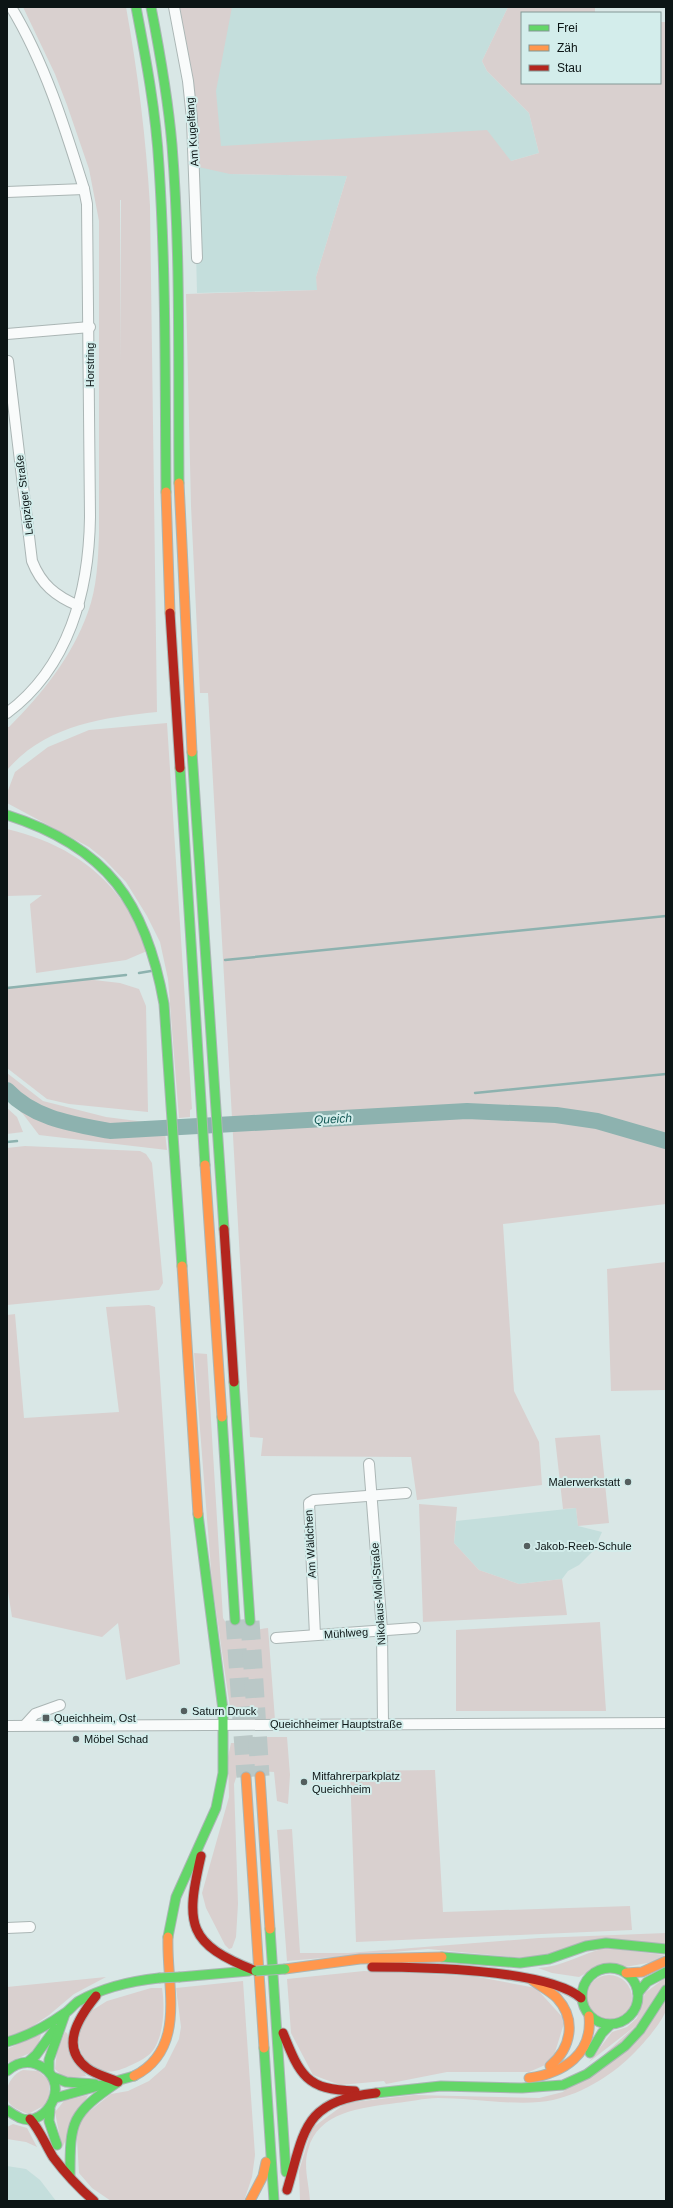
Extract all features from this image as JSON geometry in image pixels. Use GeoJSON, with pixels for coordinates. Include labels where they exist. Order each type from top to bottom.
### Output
{"type":"FeatureCollection","features":[{"type":"Feature","properties":{"kind":"main road"},"geometry":{"type":"LineString","coordinates":[[136,7],[149,75],[160,187],[167,574],[235,1620]]}},
{"type":"Feature","properties":{"kind":"main road"},"geometry":{"type":"LineString","coordinates":[[151,7],[167,96],[174,174],[181,546],[218,1143],[250,1621]]}},
{"type":"Feature","properties":{"kind":"main road"},"geometry":{"type":"LineString","coordinates":[[7,815],[29,822],[69,842],[98,864],[120,887],[141,918],[154,950],[163,993],[200,1539],[218,1659],[223,1725],[222,1781],[214,1814],[206,1834],[182,1881],[170,1924],[167,1953],[170,2004],[167,2038],[160,2053],[146,2068],[133,2076],[118,2082],[55,2098]]}},
{"type":"Feature","properties":{"kind":"main road"},"geometry":{"type":"LineString","coordinates":[[260,1776],[288,2201]]}},
{"type":"Feature","properties":{"kind":"main road"},"geometry":{"type":"LineString","coordinates":[[246,1777],[274,2201]]}},
{"type":"Feature","properties":{"kind":"main road"},"geometry":{"type":"LineString","coordinates":[[206,1834],[192,1891],[193,1920],[200,1938],[207,1947],[237,1968]]}},
{"type":"Feature","properties":{"kind":"main road"},"geometry":{"type":"LineString","coordinates":[[508,1963],[547,1960],[586,1946],[607,1942],[619,1942],[666,1949]]}},
{"type":"Feature","properties":{"kind":"main road"},"geometry":{"type":"LineString","coordinates":[[7,2042],[30,2034],[65,2014],[77,2003],[99,1992],[135,1981],[180,1977],[237,1968],[256,1971],[285,1969],[360,1958],[463,1958],[508,1963],[559,1977]]}},
{"type":"Feature","properties":{"kind":"main road"},"geometry":{"type":"LineString","coordinates":[[276,2017],[297,2068],[308,2080],[330,2090],[356,2091],[431,2079],[532,2078],[547,2076],[555,2072],[577,2055],[590,2034],[589,2016],[582,2004],[581,1998],[582,1987],[588,1978],[599,1970],[606,1968],[638,1973],[666,1961]]}},
{"type":"Feature","properties":{"kind":"main road"},"geometry":{"type":"LineString","coordinates":[[285,1969],[316,1970],[386,1967],[453,1969],[485,1972],[532,1980],[567,1989],[581,1998]]}},
{"type":"Feature","properties":{"kind":"main road"},"geometry":{"type":"LineString","coordinates":[[539,2088],[560,2079],[576,2069],[588,2056],[602,2033],[610,2025],[623,2021],[633,2012],[638,2000],[638,1993],[635,1984],[626,1972]]}},
{"type":"Feature","properties":{"kind":"main road"},"geometry":{"type":"LineString","coordinates":[[638,1993],[647,1982],[666,1972]]}},
{"type":"Feature","properties":{"kind":"main road"},"geometry":{"type":"LineString","coordinates":[[576,1980],[588,1978]]}},
{"type":"Feature","properties":{"kind":"main road"},"geometry":{"type":"LineString","coordinates":[[532,1980],[553,1994],[562,2004],[568,2017],[570,2027],[569,2038],[564,2052],[553,2064],[532,2078]]}},
{"type":"Feature","properties":{"kind":"main road"},"geometry":{"type":"LineString","coordinates":[[287,2190],[304,2131],[314,2116],[333,2102],[366,2094],[441,2086],[539,2088],[569,2083],[587,2074],[608,2060],[640,2030],[666,1990]]}},
{"type":"Feature","properties":{"kind":"main road"},"geometry":{"type":"LineString","coordinates":[[99,1992],[75,2025],[73,2034],[74,2049],[80,2062],[88,2068],[118,2082]]}},
{"type":"Feature","properties":{"kind":"main road"},"geometry":{"type":"LineString","coordinates":[[64,2167],[50,2125],[50,2109],[55,2098],[56,2088],[51,2074],[49,2060],[60,2024],[65,2014]]}},
{"type":"Feature","properties":{"kind":"main road"},"geometry":{"type":"LineString","coordinates":[[589,2016],[599,2022],[610,2025]]}},
{"type":"Feature","properties":{"kind":"main road"},"geometry":{"type":"LineString","coordinates":[[9,2068],[28,2062],[38,2054],[48,2036],[60,2024]]}},
{"type":"Feature","properties":{"kind":"main road"},"geometry":{"type":"LineString","coordinates":[[28,2062],[39,2064],[51,2074],[66,2082],[102,2085]]}},
{"type":"Feature","properties":{"kind":"main road"},"geometry":{"type":"LineString","coordinates":[[70,2176],[69,2139],[75,2118],[86,2104],[118,2082]]}},
{"type":"Feature","properties":{"kind":"main road"},"geometry":{"type":"LineString","coordinates":[[9,2115],[30,2119],[41,2116],[50,2109]]}},
{"type":"Feature","properties":{"kind":"main road"},"geometry":{"type":"LineString","coordinates":[[30,2119],[38,2128],[53,2156],[94,2201]]}},
{"type":"Feature","properties":{"kind":"main road"},"geometry":{"type":"LineString","coordinates":[[250,2201],[263,2176],[269,2139]]}},
{"type":"Feature","properties":{"kind":"street","name":"Am Kugelfang"},"geometry":{"type":"LineString","coordinates":[[174,7],[188,82],[192,119],[197,258]]}},
{"type":"Feature","properties":{"kind":"street","name":"Horstring"},"geometry":{"type":"LineString","coordinates":[[7,713],[18,705],[51,667],[69,632],[79,606],[87,569],[90,530],[90,327],[88,223],[84,189],[56,105],[11,14]]}},
{"type":"Feature","properties":{"kind":"street"},"geometry":{"type":"LineString","coordinates":[[7,192],[84,189]]}},
{"type":"Feature","properties":{"kind":"street"},"geometry":{"type":"LineString","coordinates":[[7,334],[90,327]]}},
{"type":"Feature","properties":{"kind":"street","name":"Leipziger Straße"},"geometry":{"type":"LineString","coordinates":[[8,362],[32,561],[38,576],[52,590],[64,599],[79,606]]}},
{"type":"Feature","properties":{"kind":"street","name":"Nikolaus-Moll-Straße"},"geometry":{"type":"LineString","coordinates":[[369,1464],[382,1630],[383,1724]]}},
{"type":"Feature","properties":{"kind":"street","name":"Am Wäldchen"},"geometry":{"type":"LineString","coordinates":[[315,1635],[309,1503],[314,1500],[406,1493]]}},
{"type":"Feature","properties":{"kind":"street","name":"Mühlweg"},"geometry":{"type":"LineString","coordinates":[[276,1638],[416,1628]]}},
{"type":"Feature","properties":{"kind":"street"},"geometry":{"type":"LineString","coordinates":[[25,1725],[35,1714],[60,1705]]}},
{"type":"Feature","properties":{"kind":"street","name":"Queichheimer Hauptstraße"},"geometry":{"type":"LineString","coordinates":[[7,1726],[666,1723]]}},
{"type":"Feature","properties":{"kind":"street"},"geometry":{"type":"LineString","coordinates":[[7,1928],[30,1927]]}},
{"type":"Feature","properties":{"kind":"shaded area"},"geometry":{"type":"Polygon","coordinates":[[[23,7],[126,7],[141,106],[150,206],[157,712],[95,721],[57,733],[22,755],[7,770],[7,727],[9,727],[44,688],[55,674],[74,644],[91,603],[97,564],[99,534],[99,221],[89,169],[55,74],[23,7]],[[120,200],[121,363],[121,200],[120,200]]]}},
{"type":"Feature","properties":{"kind":"shaded area"},"geometry":{"type":"Polygon","coordinates":[[[174,7],[508,7],[482,61],[487,71],[529,113],[539,153],[511,161],[230,174],[347,176],[316,277],[318,290],[197,293],[194,166],[174,7]]]}},
{"type":"Feature","properties":{"kind":"shaded area"},"geometry":{"type":"Polygon","coordinates":[[[174,7],[232,7],[216,91],[221,146],[487,130],[511,161],[539,153],[529,113],[487,71],[482,61],[508,7],[595,7],[595,12],[521,12],[521,84],[661,84],[661,22],[666,22],[666,1204],[503,1224],[514,1391],[539,1442],[542,1485],[417,1500],[411,1457],[261,1456],[263,1438],[250,1437],[208,693],[200,693],[191,506],[186,294],[317,290],[316,277],[347,176],[230,174],[194,166],[174,7]]]}},
{"type":"Feature","properties":{"kind":"shaded area"},"geometry":{"type":"Polygon","coordinates":[[[167,723],[192,1109],[190,1110],[190,1117],[179,1118],[168,979],[160,942],[147,916],[126,882],[104,859],[89,847],[7,803],[7,793],[15,772],[48,747],[89,730],[167,723]]]}},
{"type":"Feature","properties":{"kind":"shaded area"},"geometry":{"type":"Polygon","coordinates":[[[7,829],[41,839],[57,846],[86,864],[99,875],[112,888],[127,908],[147,951],[126,960],[36,973],[30,904],[42,895],[7,896],[7,829]]]}},
{"type":"Feature","properties":{"kind":"shaded area"},"geometry":{"type":"Polygon","coordinates":[[[85,979],[120,983],[139,989],[146,1006],[148,1112],[69,1104],[47,1099],[7,1068],[7,987],[85,979]]]}},
{"type":"Feature","properties":{"kind":"shaded area"},"geometry":{"type":"Polygon","coordinates":[[[7,1073],[43,1101],[106,1117],[164,1123],[167,1150],[39,1135],[23,1114],[7,1099],[7,1073]]]}},
{"type":"Feature","properties":{"kind":"shaded area"},"geometry":{"type":"Polygon","coordinates":[[[7,1108],[17,1117],[23,1132],[7,1134],[7,1108]]]}},
{"type":"Feature","properties":{"kind":"shaded area"},"geometry":{"type":"Polygon","coordinates":[[[25,1146],[140,1151],[146,1154],[152,1163],[163,1283],[159,1290],[7,1305],[7,1148],[25,1146]]]}},
{"type":"Feature","properties":{"kind":"shaded area"},"geometry":{"type":"Polygon","coordinates":[[[666,1262],[666,1390],[611,1391],[607,1269],[666,1262]]]}},
{"type":"Feature","properties":{"kind":"shaded area"},"geometry":{"type":"Polygon","coordinates":[[[149,1305],[155,1307],[180,1664],[126,1680],[118,1623],[102,1637],[12,1617],[7,1585],[7,1315],[15,1314],[24,1418],[119,1412],[106,1307],[149,1305]]]}},
{"type":"Feature","properties":{"kind":"shaded area"},"geometry":{"type":"Polygon","coordinates":[[[194,1353],[207,1354],[223,1618],[235,1635],[240,1637],[268,1628],[275,1720],[255,1721],[244,1719],[239,1717],[230,1708],[212,1582],[194,1353]]]}},
{"type":"Feature","properties":{"kind":"shaded area"},"geometry":{"type":"Polygon","coordinates":[[[600,1435],[609,1523],[578,1526],[576,1508],[563,1509],[555,1438],[600,1435]]]}},
{"type":"Feature","properties":{"kind":"shaded area"},"geometry":{"type":"Polygon","coordinates":[[[419,1504],[457,1507],[454,1543],[479,1570],[519,1584],[562,1579],[567,1615],[423,1622],[419,1504]]]}},
{"type":"Feature","properties":{"kind":"shaded area","name":"Jakob-Reeb-Schule"},"geometry":{"type":"Polygon","coordinates":[[[576,1508],[578,1526],[602,1532],[594,1550],[579,1565],[568,1571],[562,1579],[519,1584],[479,1570],[454,1543],[456,1521],[576,1508]]]}},
{"type":"Feature","properties":{"kind":"shaded area"},"geometry":{"type":"Polygon","coordinates":[[[600,1622],[606,1711],[456,1711],[456,1630],[600,1622]]]}},
{"type":"Feature","properties":{"kind":"shaded area"},"geometry":{"type":"Polygon","coordinates":[[[247,1737],[287,1737],[290,1775],[288,1804],[277,1801],[274,1772],[243,1770],[237,1775],[234,1784],[238,1904],[236,1937],[232,1948],[229,1949],[225,1945],[206,1908],[202,1893],[229,1797],[228,1757],[231,1743],[240,1743],[247,1737]]]}},
{"type":"Feature","properties":{"kind":"shaded area"},"geometry":{"type":"Polygon","coordinates":[[[435,1770],[443,1912],[630,1906],[632,1930],[356,1942],[350,1771],[435,1770]]]}},
{"type":"Feature","properties":{"kind":"shaded area"},"geometry":{"type":"Polygon","coordinates":[[[292,1829],[300,1953],[348,1953],[539,1938],[666,1933],[666,1944],[649,1943],[534,1959],[428,1949],[287,1961],[277,1830],[292,1829]]]}},
{"type":"Feature","properties":{"kind":"shaded area"},"geometry":{"type":"Polygon","coordinates":[[[606,1948],[664,1955],[659,1961],[625,1967],[612,1964],[603,1964],[579,1977],[552,1973],[538,1968],[564,1963],[606,1948]]]}},
{"type":"Feature","properties":{"kind":"shaded area"},"geometry":{"type":"Polygon","coordinates":[[[364,1971],[473,1976],[536,1988],[565,2020],[552,2062],[529,2072],[447,2072],[386,2084],[384,2081],[340,2085],[313,2075],[291,2033],[287,1979],[364,1971]]]}},
{"type":"Feature","properties":{"kind":"shaded area"},"geometry":{"type":"Polygon","coordinates":[[[609,1975],[622,1979],[628,1985],[632,1998],[628,2011],[622,2017],[609,2021],[596,2017],[590,2011],[586,1998],[590,1985],[596,1979],[609,1975]]]}},
{"type":"Feature","properties":{"kind":"shaded area"},"geometry":{"type":"Polygon","coordinates":[[[106,1977],[74,1994],[49,2015],[30,2028],[7,2037],[7,1987],[106,1977]]]}},
{"type":"Feature","properties":{"kind":"shaded area"},"geometry":{"type":"Polygon","coordinates":[[[666,1977],[666,1984],[638,2024],[589,2062],[612,2032],[627,2027],[637,2018],[645,1993],[666,1977]]]}},
{"type":"Feature","properties":{"kind":"shaded area"},"geometry":{"type":"Polygon","coordinates":[[[243,1981],[255,2155],[252,2177],[244,2201],[111,2201],[92,2188],[79,2173],[76,2122],[111,2094],[128,2091],[149,2081],[165,2067],[179,2039],[181,2027],[176,1988],[243,1981]]]}},
{"type":"Feature","properties":{"kind":"shaded area"},"geometry":{"type":"Polygon","coordinates":[[[151,1988],[162,1988],[163,2003],[162,2027],[157,2043],[152,2052],[136,2063],[111,2071],[105,2071],[83,2060],[76,2032],[91,2011],[107,2001],[151,1988]]]}},
{"type":"Feature","properties":{"kind":"shaded area"},"geometry":{"type":"Polygon","coordinates":[[[666,1998],[666,2010],[664,2015],[644,2043],[618,2067],[598,2082],[565,2097],[527,2103],[451,2098],[427,2099],[369,2107],[331,2119],[321,2127],[313,2137],[308,2150],[306,2169],[310,2201],[300,2201],[299,2171],[312,2128],[346,2103],[414,2095],[539,2098],[563,2092],[666,1998]]]}},
{"type":"Feature","properties":{"kind":"shaded area"},"geometry":{"type":"Polygon","coordinates":[[[65,2032],[67,2033],[86,2076],[65,2079],[55,2069],[57,2052],[65,2032]]]}},
{"type":"Feature","properties":{"kind":"shaded area"},"geometry":{"type":"Polygon","coordinates":[[[41,2034],[37,2050],[7,2063],[7,2049],[41,2034]]]}},
{"type":"Feature","properties":{"kind":"shaded area"},"geometry":{"type":"Polygon","coordinates":[[[23,2070],[38,2071],[49,2080],[49,2103],[28,2114],[11,2105],[8,2101],[7,2095],[8,2085],[11,2080],[23,2070]]]}},
{"type":"Feature","properties":{"kind":"shaded area"},"geometry":{"type":"Polygon","coordinates":[[[88,2095],[62,2148],[55,2112],[64,2101],[88,2095]]]}},
{"type":"Feature","properties":{"kind":"shaded area"},"geometry":{"type":"Polygon","coordinates":[[[13,2124],[27,2128],[37,2147],[26,2142],[7,2139],[7,2127],[13,2124]]]}},
{"type":"Feature","properties":{"kind":"shaded area"},"geometry":{"type":"Polygon","coordinates":[[[7,2166],[26,2169],[40,2180],[56,2201],[7,2201],[7,2166]]]}},
{"type":"Feature","properties":{"kind":"waterway"},"geometry":{"type":"LineString","coordinates":[[225,960],[666,916]]}},
{"type":"Feature","properties":{"kind":"waterway"},"geometry":{"type":"LineString","coordinates":[[139,973],[151,971]]}},
{"type":"Feature","properties":{"kind":"waterway"},"geometry":{"type":"LineString","coordinates":[[7,988],[126,975]]}},
{"type":"Feature","properties":{"kind":"waterway"},"geometry":{"type":"LineString","coordinates":[[475,1093],[666,1074]]}},
{"type":"Feature","properties":{"kind":"waterway","name":"Queich"},"geometry":{"type":"LineString","coordinates":[[7,1090],[29,1108],[42,1114],[68,1123],[110,1131],[467,1111],[556,1115],[597,1121],[666,1141]]}},
{"type":"Feature","properties":{"kind":"waterway"},"geometry":{"type":"LineString","coordinates":[[7,1142],[17,1141]]}},
{"type":"Feature","properties":{"kind":"tunnel"},"geometry":{"type":"LineString","coordinates":[[235,1620],[246,1777]]}},
{"type":"Feature","properties":{"kind":"tunnel"},"geometry":{"type":"LineString","coordinates":[[250,1621],[260,1776]]}},
{"type":"Feature","properties":{"kind":"traffic: fast"},"geometry":{"type":"LineString","coordinates":[[136,7],[147,66],[158,146],[164,288],[166,492]]}},
{"type":"Feature","properties":{"kind":"traffic: fast"},"geometry":{"type":"LineString","coordinates":[[151,7],[161,58],[168,110],[175,187],[177,229],[179,483]]}},
{"type":"Feature","properties":{"kind":"traffic: fast"},"geometry":{"type":"LineString","coordinates":[[192,752],[224,1229]]}},
{"type":"Feature","properties":{"kind":"traffic: fast"},"geometry":{"type":"LineString","coordinates":[[180,768],[205,1165]]}},
{"type":"Feature","properties":{"kind":"traffic: fast"},"geometry":{"type":"LineString","coordinates":[[7,815],[42,828],[71,844],[96,862],[116,883],[133,908],[146,936],[156,968],[164,1004],[182,1266]]}},
{"type":"Feature","properties":{"kind":"traffic: fast"},"geometry":{"type":"LineString","coordinates":[[234,1382],[250,1621]]}},
{"type":"Feature","properties":{"kind":"traffic: fast"},"geometry":{"type":"LineString","coordinates":[[222,1417],[235,1620]]}},
{"type":"Feature","properties":{"kind":"traffic: fast"},"geometry":{"type":"LineString","coordinates":[[168,1937],[176,1897],[216,1808],[223,1773],[223,1710],[198,1514]]}},
{"type":"Feature","properties":{"kind":"traffic: fast"},"geometry":{"type":"LineString","coordinates":[[270,1929],[286,2172]]}},
{"type":"Feature","properties":{"kind":"traffic: fast"},"geometry":{"type":"LineString","coordinates":[[442,1957],[520,1963],[549,1959],[586,1946],[606,1943],[666,1949]]}},
{"type":"Feature","properties":{"kind":"traffic: fast"},"geometry":{"type":"LineString","coordinates":[[604,1968],[616,1968],[626,1972],[634,1980],[638,1990],[638,1996],[638,2002],[634,2012],[626,2020],[616,2024],[604,2024],[594,2020],[586,2012],[582,2002],[582,1990],[586,1980],[594,1972],[604,1968]]}},
{"type":"Feature","properties":{"kind":"traffic: fast"},"geometry":{"type":"LineString","coordinates":[[256,1971],[285,1969]]}},
{"type":"Feature","properties":{"kind":"traffic: fast"},"geometry":{"type":"LineString","coordinates":[[180,1977],[249,1971]]}},
{"type":"Feature","properties":{"kind":"traffic: fast"},"geometry":{"type":"LineString","coordinates":[[638,1993],[647,1982],[666,1972]]}},
{"type":"Feature","properties":{"kind":"traffic: fast"},"geometry":{"type":"LineString","coordinates":[[159,1978],[180,1977]]}},
{"type":"Feature","properties":{"kind":"traffic: fast"},"geometry":{"type":"LineString","coordinates":[[7,2042],[30,2034],[58,2018],[79,2001],[88,1996],[108,1988],[159,1978]]}},
{"type":"Feature","properties":{"kind":"traffic: fast"},"geometry":{"type":"LineString","coordinates":[[376,2093],[441,2086],[522,2088],[563,2085],[587,2074],[625,2046],[640,2030],[666,1990]]}},
{"type":"Feature","properties":{"kind":"traffic: fast"},"geometry":{"type":"LineString","coordinates":[[49,2071],[49,2060],[65,2014]]}},
{"type":"Feature","properties":{"kind":"traffic: fast"},"geometry":{"type":"LineString","coordinates":[[590,2053],[602,2033],[610,2025]]}},
{"type":"Feature","properties":{"kind":"traffic: fast"},"geometry":{"type":"LineString","coordinates":[[28,2062],[36,2055],[55,2029]]}},
{"type":"Feature","properties":{"kind":"traffic: fast"},"geometry":{"type":"LineString","coordinates":[[264,2048],[274,2201]]}},
{"type":"Feature","properties":{"kind":"traffic: fast"},"geometry":{"type":"LineString","coordinates":[[7,2071],[20,2063],[28,2062],[36,2064],[48,2071],[54,2080],[55,2091],[53,2101],[47,2110],[39,2116],[30,2119],[20,2118],[7,2110]]}},
{"type":"Feature","properties":{"kind":"traffic: fast"},"geometry":{"type":"LineString","coordinates":[[55,2098],[134,2076]]}},
{"type":"Feature","properties":{"kind":"traffic: fast"},"geometry":{"type":"LineString","coordinates":[[53,2077],[66,2082],[95,2084]]}},
{"type":"Feature","properties":{"kind":"traffic: fast"},"geometry":{"type":"LineString","coordinates":[[70,2176],[71,2142],[76,2120],[91,2102],[118,2082]]}},
{"type":"Feature","properties":{"kind":"traffic: fast"},"geometry":{"type":"LineString","coordinates":[[50,2109],[49,2121],[57,2145]]}},
{"type":"Feature","properties":{"kind":"traffic: slow"},"geometry":{"type":"LineString","coordinates":[[179,483],[192,752]]}},
{"type":"Feature","properties":{"kind":"traffic: slow"},"geometry":{"type":"LineString","coordinates":[[166,492],[170,613]]}},
{"type":"Feature","properties":{"kind":"traffic: slow"},"geometry":{"type":"LineString","coordinates":[[205,1165],[222,1417]]}},
{"type":"Feature","properties":{"kind":"traffic: slow"},"geometry":{"type":"LineString","coordinates":[[182,1266],[198,1514]]}},
{"type":"Feature","properties":{"kind":"traffic: slow"},"geometry":{"type":"LineString","coordinates":[[260,1776],[270,1929]]}},
{"type":"Feature","properties":{"kind":"traffic: slow"},"geometry":{"type":"LineString","coordinates":[[246,1777],[264,2048]]}},
{"type":"Feature","properties":{"kind":"traffic: slow"},"geometry":{"type":"LineString","coordinates":[[134,2076],[151,2064],[162,2050],[168,2033],[171,1995],[168,1937]]}},
{"type":"Feature","properties":{"kind":"traffic: slow"},"geometry":{"type":"LineString","coordinates":[[285,1969],[360,1959],[442,1957]]}},
{"type":"Feature","properties":{"kind":"traffic: slow"},"geometry":{"type":"LineString","coordinates":[[626,1973],[642,1972],[666,1961]]}},
{"type":"Feature","properties":{"kind":"traffic: slow"},"geometry":{"type":"LineString","coordinates":[[532,1980],[557,1998],[563,2006],[569,2024],[569,2034],[563,2051],[550,2066]]}},
{"type":"Feature","properties":{"kind":"traffic: slow"},"geometry":{"type":"LineString","coordinates":[[529,2078],[554,2072],[574,2059],[581,2051],[586,2041],[589,2029],[589,2016]]}},
{"type":"Feature","properties":{"kind":"traffic: slow"},"geometry":{"type":"LineString","coordinates":[[250,2201],[263,2176],[266,2162]]}},
{"type":"Feature","properties":{"kind":"traffic: jam"},"geometry":{"type":"LineString","coordinates":[[170,613],[180,768]]}},
{"type":"Feature","properties":{"kind":"traffic: jam"},"geometry":{"type":"LineString","coordinates":[[224,1229],[234,1382]]}},
{"type":"Feature","properties":{"kind":"traffic: jam"},"geometry":{"type":"LineString","coordinates":[[201,1856],[193,1899],[193,1916],[197,1929],[204,1941],[216,1951],[233,1961],[256,1971]]}},
{"type":"Feature","properties":{"kind":"traffic: jam"},"geometry":{"type":"LineString","coordinates":[[372,1967],[449,1969],[512,1975],[564,1988],[581,1998]]}},
{"type":"Feature","properties":{"kind":"traffic: jam"},"geometry":{"type":"LineString","coordinates":[[96,1996],[78,2022],[73,2042],[74,2051],[79,2060],[87,2068],[118,2082]]}},
{"type":"Feature","properties":{"kind":"traffic: jam"},"geometry":{"type":"LineString","coordinates":[[283,2033],[300,2070],[307,2077],[315,2083],[325,2087],[355,2091]]}},
{"type":"Feature","properties":{"kind":"traffic: jam"},"geometry":{"type":"LineString","coordinates":[[287,2190],[298,2150],[304,2135],[311,2122],[321,2111],[334,2103],[352,2097],[376,2093]]}},
{"type":"Feature","properties":{"kind":"traffic: jam"},"geometry":{"type":"LineString","coordinates":[[30,2119],[37,2128],[53,2157],[72,2180],[94,2201]]}},
{"type":"Feature","properties":{"kind":"place","name":"Malerwerkstatt"},"geometry":{"type":"Point","coordinates":[628,1482]}},
{"type":"Feature","properties":{"kind":"place","name":"Jakob-Reeb-Schule"},"geometry":{"type":"Point","coordinates":[527,1546]}},
{"type":"Feature","properties":{"kind":"place","name":"Saturn Druck"},"geometry":{"type":"Point","coordinates":[184,1711]}},
{"type":"Feature","properties":{"kind":"place","name":"Queichheim, Ost"},"geometry":{"type":"Point","coordinates":[46,1718]}},
{"type":"Feature","properties":{"kind":"place","name":"Möbel Schad"},"geometry":{"type":"Point","coordinates":[76,1739]}},
{"type":"Feature","properties":{"kind":"place","name":"Mitfahrerparkplatz Queichheim"},"geometry":{"type":"Point","coordinates":[304,1782]}}]}
